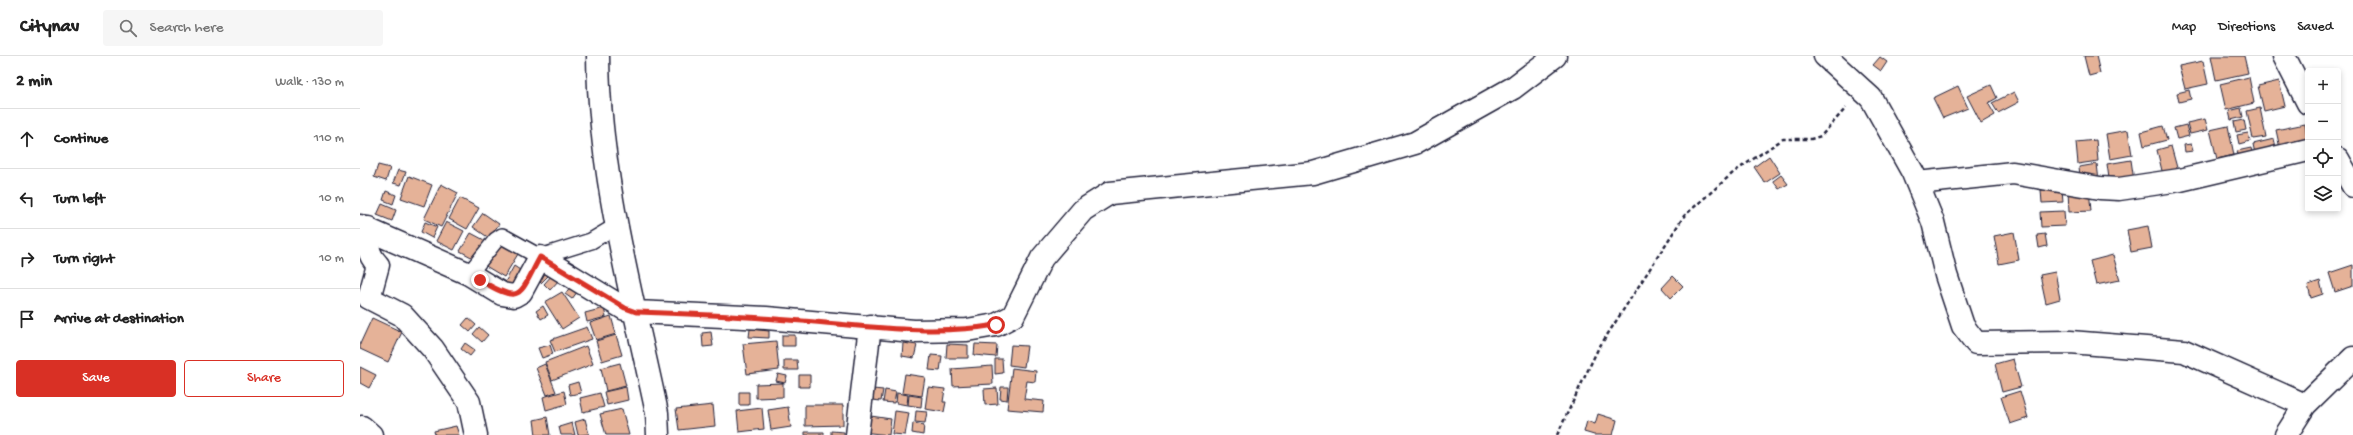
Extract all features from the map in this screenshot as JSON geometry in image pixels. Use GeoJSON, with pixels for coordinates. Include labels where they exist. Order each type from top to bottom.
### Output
{"type":"FeatureCollection","features":[{"type":"Feature","properties":{"kind":"street"},"geometry":{"type":"LineString","coordinates":[[598,56],[603,148],[616,226],[657,413],[658,435]]}},
{"type":"Feature","properties":{"kind":"street"},"geometry":{"type":"LineString","coordinates":[[364,227],[468,274],[502,294],[514,296],[521,292],[540,257],[625,308],[636,312],[766,318],[914,330],[952,330],[996,325],[1013,316],[1042,258],[1083,210],[1110,193],[1313,173],[1415,143],[1513,88],[1555,56]]}},
{"type":"Feature","properties":{"kind":"street"},"geometry":{"type":"LineString","coordinates":[[1825,56],[1871,98],[1917,183],[1933,222],[1946,275],[1963,326],[1976,343],[2070,342],[2184,351],[2305,405]]}},
{"type":"Feature","properties":{"kind":"street"},"geometry":{"type":"LineString","coordinates":[[2284,56],[2305,97]]}},
{"type":"Feature","properties":{"kind":"street"},"geometry":{"type":"LineString","coordinates":[[1917,183],[2014,173],[2100,188],[2119,189],[2180,180],[2305,151]]}},
{"type":"Feature","properties":{"kind":"street"},"geometry":{"type":"LineString","coordinates":[[2341,164],[2353,186]]}},
{"type":"Feature","properties":{"kind":"street"},"geometry":{"type":"LineString","coordinates":[[364,227],[370,257],[378,265],[369,298],[402,315],[433,349],[469,402],[476,435]]}},
{"type":"Feature","properties":{"kind":"street"},"geometry":{"type":"LineString","coordinates":[[857,435],[870,326]]}},
{"type":"Feature","properties":{"kind":"street"},"geometry":{"type":"LineString","coordinates":[[2286,435],[2305,405],[2353,358]]}},
{"type":"Feature","properties":{"kind":"lane"},"geometry":{"type":"LineString","coordinates":[[468,274],[496,240],[502,236],[540,257],[591,241],[616,226]]}},
{"type":"Feature","properties":{"kind":"path"},"geometry":{"type":"LineString","coordinates":[[1557,435],[1598,349],[1684,216],[1734,172],[1783,139],[1811,139],[1821,136],[1862,90]]}},
{"type":"Feature","properties":{"kind":"building"},"geometry":{"type":"Polygon","coordinates":[[[2084,56],[2096,56],[2100,73],[2089,76],[2084,56]]]}},
{"type":"Feature","properties":{"kind":"building"},"geometry":{"type":"Polygon","coordinates":[[[2211,56],[2244,56],[2248,73],[2216,80],[2211,56]]]}},
{"type":"Feature","properties":{"kind":"building"},"geometry":{"type":"Polygon","coordinates":[[[1880,57],[1887,62],[1881,71],[1873,65],[1880,57]]]}},
{"type":"Feature","properties":{"kind":"building"},"geometry":{"type":"Polygon","coordinates":[[[2203,61],[2208,84],[2185,89],[2179,66],[2203,61]]]}},
{"type":"Feature","properties":{"kind":"building"},"geometry":{"type":"Polygon","coordinates":[[[2249,77],[2254,103],[2226,110],[2220,84],[2249,77]]]}},
{"type":"Feature","properties":{"kind":"building"},"geometry":{"type":"Polygon","coordinates":[[[2279,81],[2285,106],[2264,111],[2258,86],[2279,81]]]}},
{"type":"Feature","properties":{"kind":"building"},"geometry":{"type":"Polygon","coordinates":[[[1991,85],[1997,98],[1988,103],[1995,115],[1981,123],[1967,96],[1991,85]]]}},
{"type":"Feature","properties":{"kind":"building"},"geometry":{"type":"Polygon","coordinates":[[[1958,86],[1968,108],[1943,118],[1933,98],[1958,86]]]}},
{"type":"Feature","properties":{"kind":"building"},"geometry":{"type":"Polygon","coordinates":[[[2189,90],[2191,99],[2179,102],[2177,93],[2189,90]]]}},
{"type":"Feature","properties":{"kind":"building"},"geometry":{"type":"Polygon","coordinates":[[[2014,92],[2019,102],[1998,113],[1992,103],[2014,92]]]}},
{"type":"Feature","properties":{"kind":"building"},"geometry":{"type":"Polygon","coordinates":[[[2241,108],[2243,117],[2231,120],[2229,111],[2241,108]]]}},
{"type":"Feature","properties":{"kind":"building"},"geometry":{"type":"Polygon","coordinates":[[[2260,108],[2266,137],[2253,139],[2247,111],[2260,108]]]}},
{"type":"Feature","properties":{"kind":"building"},"geometry":{"type":"Polygon","coordinates":[[[2205,119],[2208,130],[2190,134],[2187,123],[2205,119]]]}},
{"type":"Feature","properties":{"kind":"building"},"geometry":{"type":"Polygon","coordinates":[[[2244,120],[2246,130],[2236,132],[2234,122],[2244,120]]]}},
{"type":"Feature","properties":{"kind":"building"},"geometry":{"type":"Polygon","coordinates":[[[2305,124],[2305,148],[2281,153],[2276,130],[2305,124]]]}},
{"type":"Feature","properties":{"kind":"building"},"geometry":{"type":"Polygon","coordinates":[[[2186,125],[2189,136],[2177,139],[2174,128],[2186,125]]]}},
{"type":"Feature","properties":{"kind":"building"},"geometry":{"type":"Polygon","coordinates":[[[2163,126],[2167,140],[2144,146],[2141,132],[2163,126]]]}},
{"type":"Feature","properties":{"kind":"building"},"geometry":{"type":"Polygon","coordinates":[[[2228,126],[2234,155],[2217,159],[2210,130],[2228,126]]]}},
{"type":"Feature","properties":{"kind":"building"},"geometry":{"type":"Polygon","coordinates":[[[2128,130],[2132,155],[2110,159],[2106,134],[2128,130]]]}},
{"type":"Feature","properties":{"kind":"building"},"geometry":{"type":"Polygon","coordinates":[[[2248,133],[2250,141],[2239,144],[2237,135],[2248,133]]]}},
{"type":"Feature","properties":{"kind":"building"},"geometry":{"type":"Polygon","coordinates":[[[2274,139],[2278,155],[2256,159],[2253,144],[2274,139]]]}},
{"type":"Feature","properties":{"kind":"building"},"geometry":{"type":"Polygon","coordinates":[[[2096,140],[2098,161],[2078,164],[2076,142],[2096,140]]]}},
{"type":"Feature","properties":{"kind":"building"},"geometry":{"type":"Polygon","coordinates":[[[2191,144],[2193,151],[2185,152],[2184,145],[2191,144]]]}},
{"type":"Feature","properties":{"kind":"building"},"geometry":{"type":"Polygon","coordinates":[[[2171,146],[2179,175],[2164,179],[2157,150],[2171,146]]]}},
{"type":"Feature","properties":{"kind":"building"},"geometry":{"type":"Polygon","coordinates":[[[2251,148],[2254,161],[2240,164],[2237,151],[2251,148]]]}},
{"type":"Feature","properties":{"kind":"building"},"geometry":{"type":"Polygon","coordinates":[[[1769,156],[1780,173],[1765,183],[1754,167],[1769,156]]]}},
{"type":"Feature","properties":{"kind":"building"},"geometry":{"type":"Polygon","coordinates":[[[2131,160],[2134,181],[2110,185],[2107,164],[2131,160]]]}},
{"type":"Feature","properties":{"kind":"building"},"geometry":{"type":"Polygon","coordinates":[[[2097,164],[2099,181],[2081,183],[2079,167],[2097,164]]]}},
{"type":"Feature","properties":{"kind":"building"},"geometry":{"type":"Polygon","coordinates":[[[378,165],[390,168],[386,181],[374,177],[378,165]]]}},
{"type":"Feature","properties":{"kind":"building"},"geometry":{"type":"Polygon","coordinates":[[[398,170],[406,172],[401,185],[393,183],[398,170]]]}},
{"type":"Feature","properties":{"kind":"building"},"geometry":{"type":"Polygon","coordinates":[[[1781,175],[1788,184],[1779,189],[1773,181],[1781,175]]]}},
{"type":"Feature","properties":{"kind":"building"},"geometry":{"type":"Polygon","coordinates":[[[409,176],[432,185],[424,206],[401,198],[409,176]]]}},
{"type":"Feature","properties":{"kind":"building"},"geometry":{"type":"Polygon","coordinates":[[[441,184],[458,193],[441,227],[424,219],[441,184]]]}},
{"type":"Feature","properties":{"kind":"building"},"geometry":{"type":"Polygon","coordinates":[[[2062,189],[2063,202],[2042,203],[2041,190],[2062,189]]]}},
{"type":"Feature","properties":{"kind":"building"},"geometry":{"type":"Polygon","coordinates":[[[2089,189],[2091,211],[2069,212],[2068,190],[2089,189]]]}},
{"type":"Feature","properties":{"kind":"building"},"geometry":{"type":"Polygon","coordinates":[[[386,191],[396,195],[393,204],[383,200],[386,191]]]}},
{"type":"Feature","properties":{"kind":"building"},"geometry":{"type":"Polygon","coordinates":[[[460,198],[479,208],[467,229],[449,219],[460,198]]]}},
{"type":"Feature","properties":{"kind":"building"},"geometry":{"type":"Polygon","coordinates":[[[382,204],[396,210],[392,221],[377,215],[382,204]]]}},
{"type":"Feature","properties":{"kind":"building"},"geometry":{"type":"Polygon","coordinates":[[[2064,211],[2065,226],[2041,227],[2040,212],[2064,211]]]}},
{"type":"Feature","properties":{"kind":"building"},"geometry":{"type":"Polygon","coordinates":[[[483,213],[499,224],[489,238],[473,227],[483,213]]]}},
{"type":"Feature","properties":{"kind":"building"},"geometry":{"type":"Polygon","coordinates":[[[425,222],[437,227],[432,238],[421,232],[425,222]]]}},
{"type":"Feature","properties":{"kind":"building"},"geometry":{"type":"Polygon","coordinates":[[[446,222],[464,231],[454,250],[436,241],[446,222]]]}},
{"type":"Feature","properties":{"kind":"building"},"geometry":{"type":"Polygon","coordinates":[[[2148,226],[2152,248],[2131,252],[2127,230],[2148,226]]]}},
{"type":"Feature","properties":{"kind":"building"},"geometry":{"type":"Polygon","coordinates":[[[2014,232],[2019,260],[1999,264],[1994,236],[2014,232]]]}},
{"type":"Feature","properties":{"kind":"building"},"geometry":{"type":"Polygon","coordinates":[[[471,233],[486,241],[475,259],[460,251],[471,233]]]}},
{"type":"Feature","properties":{"kind":"building"},"geometry":{"type":"Polygon","coordinates":[[[2045,234],[2047,246],[2039,248],[2037,235],[2045,234]]]}},
{"type":"Feature","properties":{"kind":"building"},"geometry":{"type":"Polygon","coordinates":[[[498,242],[518,254],[504,277],[484,265],[498,242]]]}},
{"type":"Feature","properties":{"kind":"building"},"geometry":{"type":"Polygon","coordinates":[[[2113,255],[2120,280],[2096,285],[2090,261],[2113,255]]]}},
{"type":"Feature","properties":{"kind":"building"},"geometry":{"type":"Polygon","coordinates":[[[542,265],[551,273],[541,283],[532,275],[542,265]]]}},
{"type":"Feature","properties":{"kind":"building"},"geometry":{"type":"Polygon","coordinates":[[[2353,265],[2353,286],[2335,292],[2329,273],[2353,265]]]}},
{"type":"Feature","properties":{"kind":"building"},"geometry":{"type":"Polygon","coordinates":[[[514,266],[523,272],[514,290],[504,284],[514,266]]]}},
{"type":"Feature","properties":{"kind":"building"},"geometry":{"type":"Polygon","coordinates":[[[2055,272],[2060,299],[2046,303],[2040,275],[2055,272]]]}},
{"type":"Feature","properties":{"kind":"building"},"geometry":{"type":"Polygon","coordinates":[[[553,274],[560,279],[550,290],[544,284],[553,274]]]}},
{"type":"Feature","properties":{"kind":"building"},"geometry":{"type":"Polygon","coordinates":[[[1673,276],[1683,286],[1671,298],[1662,288],[1673,276]]]}},
{"type":"Feature","properties":{"kind":"building"},"geometry":{"type":"Polygon","coordinates":[[[2320,281],[2323,294],[2311,298],[2308,285],[2320,281]]]}},
{"type":"Feature","properties":{"kind":"building"},"geometry":{"type":"Polygon","coordinates":[[[573,283],[580,288],[572,299],[565,294],[573,283]]]}},
{"type":"Feature","properties":{"kind":"building"},"geometry":{"type":"Polygon","coordinates":[[[562,292],[579,318],[562,329],[545,302],[562,292]]]}},
{"type":"Feature","properties":{"kind":"building"},"geometry":{"type":"Polygon","coordinates":[[[543,306],[548,315],[541,319],[536,311],[543,306]]]}},
{"type":"Feature","properties":{"kind":"building"},"geometry":{"type":"Polygon","coordinates":[[[604,308],[606,317],[587,322],[585,313],[604,308]]]}},
{"type":"Feature","properties":{"kind":"building"},"geometry":{"type":"Polygon","coordinates":[[[611,316],[616,334],[596,340],[590,323],[611,316]]]}},
{"type":"Feature","properties":{"kind":"building"},"geometry":{"type":"Polygon","coordinates":[[[372,318],[402,332],[388,362],[360,349],[360,344],[372,318]]]}},
{"type":"Feature","properties":{"kind":"building"},"geometry":{"type":"Polygon","coordinates":[[[468,318],[476,325],[470,332],[462,325],[468,318]]]}},
{"type":"Feature","properties":{"kind":"building"},"geometry":{"type":"Polygon","coordinates":[[[479,327],[488,335],[482,342],[473,334],[479,327]]]}},
{"type":"Feature","properties":{"kind":"building"},"geometry":{"type":"Polygon","coordinates":[[[587,327],[592,339],[555,352],[550,340],[587,327]]]}},
{"type":"Feature","properties":{"kind":"building"},"geometry":{"type":"Polygon","coordinates":[[[750,329],[769,331],[769,338],[749,337],[750,329]]]}},
{"type":"Feature","properties":{"kind":"building"},"geometry":{"type":"Polygon","coordinates":[[[711,332],[713,346],[703,347],[702,333],[711,332]]]}},
{"type":"Feature","properties":{"kind":"building"},"geometry":{"type":"Polygon","coordinates":[[[616,335],[622,355],[602,361],[596,341],[616,335]]]}},
{"type":"Feature","properties":{"kind":"building"},"geometry":{"type":"Polygon","coordinates":[[[782,335],[795,335],[795,346],[782,346],[782,335]]]}},
{"type":"Feature","properties":{"kind":"building"},"geometry":{"type":"Polygon","coordinates":[[[776,341],[779,370],[747,374],[743,344],[776,341]]]}},
{"type":"Feature","properties":{"kind":"building"},"geometry":{"type":"Polygon","coordinates":[[[465,343],[475,350],[470,356],[461,349],[465,343]]]}},
{"type":"Feature","properties":{"kind":"building"},"geometry":{"type":"Polygon","coordinates":[[[903,343],[917,345],[914,358],[902,356],[903,343]]]}},
{"type":"Feature","properties":{"kind":"building"},"geometry":{"type":"Polygon","coordinates":[[[947,344],[968,345],[968,358],[946,358],[947,344]]]}},
{"type":"Feature","properties":{"kind":"building"},"geometry":{"type":"Polygon","coordinates":[[[975,344],[997,345],[996,357],[974,355],[975,344]]]}},
{"type":"Feature","properties":{"kind":"building"},"geometry":{"type":"Polygon","coordinates":[[[550,345],[553,354],[542,358],[538,348],[550,345]]]}},
{"type":"Feature","properties":{"kind":"building"},"geometry":{"type":"Polygon","coordinates":[[[1011,345],[1027,346],[1024,367],[1009,365],[1011,345]]]}},
{"type":"Feature","properties":{"kind":"building"},"geometry":{"type":"Polygon","coordinates":[[[586,346],[593,364],[552,380],[545,362],[586,346]]]}},
{"type":"Feature","properties":{"kind":"building"},"geometry":{"type":"Polygon","coordinates":[[[931,355],[942,356],[940,371],[929,370],[931,355]]]}},
{"type":"Feature","properties":{"kind":"building"},"geometry":{"type":"Polygon","coordinates":[[[995,359],[1002,359],[1003,373],[995,374],[995,359]]]}},
{"type":"Feature","properties":{"kind":"building"},"geometry":{"type":"Polygon","coordinates":[[[2013,359],[2021,387],[2002,392],[1995,364],[2013,359]]]}},
{"type":"Feature","properties":{"kind":"building"},"geometry":{"type":"Polygon","coordinates":[[[784,360],[797,360],[798,370],[784,370],[784,360]]]}},
{"type":"Feature","properties":{"kind":"building"},"geometry":{"type":"Polygon","coordinates":[[[620,363],[626,386],[606,391],[601,368],[620,363]]]}},
{"type":"Feature","properties":{"kind":"building"},"geometry":{"type":"Polygon","coordinates":[[[545,364],[556,392],[547,395],[536,368],[545,364]]]}},
{"type":"Feature","properties":{"kind":"building"},"geometry":{"type":"Polygon","coordinates":[[[992,366],[993,384],[953,386],[952,369],[992,366]]]}},
{"type":"Feature","properties":{"kind":"building"},"geometry":{"type":"Polygon","coordinates":[[[360,367],[376,375],[369,388],[360,383],[360,367]]]}},
{"type":"Feature","properties":{"kind":"building"},"geometry":{"type":"Polygon","coordinates":[[[1012,368],[1036,371],[1035,382],[1027,381],[1024,399],[1044,401],[1043,412],[1007,409],[1012,368]]]}},
{"type":"Feature","properties":{"kind":"building"},"geometry":{"type":"Polygon","coordinates":[[[778,374],[787,376],[785,383],[776,381],[778,374]]]}},
{"type":"Feature","properties":{"kind":"building"},"geometry":{"type":"Polygon","coordinates":[[[905,374],[925,377],[922,396],[902,393],[905,374]]]}},
{"type":"Feature","properties":{"kind":"building"},"geometry":{"type":"Polygon","coordinates":[[[799,375],[810,375],[810,387],[799,387],[799,375]]]}},
{"type":"Feature","properties":{"kind":"building"},"geometry":{"type":"Polygon","coordinates":[[[578,382],[581,393],[570,395],[568,385],[578,382]]]}},
{"type":"Feature","properties":{"kind":"building"},"geometry":{"type":"Polygon","coordinates":[[[783,383],[783,397],[756,398],[756,384],[783,383]]]}},
{"type":"Feature","properties":{"kind":"building"},"geometry":{"type":"Polygon","coordinates":[[[626,387],[628,400],[607,405],[604,392],[626,387]]]}},
{"type":"Feature","properties":{"kind":"building"},"geometry":{"type":"Polygon","coordinates":[[[928,387],[945,389],[943,402],[946,402],[944,412],[925,409],[928,387]]]}},
{"type":"Feature","properties":{"kind":"building"},"geometry":{"type":"Polygon","coordinates":[[[1001,387],[1008,387],[1007,400],[1000,399],[1001,387]]]}},
{"type":"Feature","properties":{"kind":"building"},"geometry":{"type":"Polygon","coordinates":[[[997,388],[998,404],[985,405],[984,389],[997,388]]]}},
{"type":"Feature","properties":{"kind":"building"},"geometry":{"type":"Polygon","coordinates":[[[873,389],[883,390],[881,401],[872,400],[873,389]]]}},
{"type":"Feature","properties":{"kind":"building"},"geometry":{"type":"Polygon","coordinates":[[[885,390],[896,392],[894,403],[883,402],[885,390]]]}},
{"type":"Feature","properties":{"kind":"building"},"geometry":{"type":"Polygon","coordinates":[[[564,391],[567,404],[546,410],[543,397],[564,391]]]}},
{"type":"Feature","properties":{"kind":"building"},"geometry":{"type":"Polygon","coordinates":[[[2020,391],[2028,418],[2010,424],[2001,397],[2020,391]]]}},
{"type":"Feature","properties":{"kind":"building"},"geometry":{"type":"Polygon","coordinates":[[[739,392],[749,392],[749,405],[739,405],[739,392]]]}},
{"type":"Feature","properties":{"kind":"building"},"geometry":{"type":"Polygon","coordinates":[[[600,393],[604,407],[583,412],[580,398],[600,393]]]}},
{"type":"Feature","properties":{"kind":"building"},"geometry":{"type":"Polygon","coordinates":[[[897,393],[908,395],[907,405],[896,403],[897,393]]]}},
{"type":"Feature","properties":{"kind":"building"},"geometry":{"type":"Polygon","coordinates":[[[909,395],[922,397],[921,407],[908,405],[909,395]]]}},
{"type":"Feature","properties":{"kind":"building"},"geometry":{"type":"Polygon","coordinates":[[[713,405],[715,426],[679,430],[676,409],[713,405]]]}},
{"type":"Feature","properties":{"kind":"building"},"geometry":{"type":"Polygon","coordinates":[[[805,405],[843,405],[843,425],[805,426],[805,405]]]}},
{"type":"Feature","properties":{"kind":"building"},"geometry":{"type":"Polygon","coordinates":[[[788,407],[791,427],[771,430],[768,410],[788,407]]]}},
{"type":"Feature","properties":{"kind":"building"},"geometry":{"type":"Polygon","coordinates":[[[762,408],[764,429],[739,432],[737,411],[762,408]]]}},
{"type":"Feature","properties":{"kind":"building"},"geometry":{"type":"Polygon","coordinates":[[[622,409],[629,435],[606,435],[600,414],[622,409]]]}},
{"type":"Feature","properties":{"kind":"building"},"geometry":{"type":"Polygon","coordinates":[[[895,411],[909,413],[905,435],[892,434],[895,411]]]}},
{"type":"Feature","properties":{"kind":"building"},"geometry":{"type":"Polygon","coordinates":[[[916,411],[927,412],[925,423],[915,422],[916,411]]]}},
{"type":"Feature","properties":{"kind":"building"},"geometry":{"type":"Polygon","coordinates":[[[1598,414],[1617,420],[1613,435],[1594,435],[1584,432],[1587,421],[1595,424],[1598,414]]]}},
{"type":"Feature","properties":{"kind":"building"},"geometry":{"type":"Polygon","coordinates":[[[864,415],[891,419],[889,435],[862,432],[864,415]]]}},
{"type":"Feature","properties":{"kind":"building"},"geometry":{"type":"Polygon","coordinates":[[[547,417],[550,435],[536,435],[534,420],[547,417]]]}},
{"type":"Feature","properties":{"kind":"building"},"geometry":{"type":"Polygon","coordinates":[[[585,419],[589,434],[578,435],[575,422],[585,419]]]}},
{"type":"Feature","properties":{"kind":"building"},"geometry":{"type":"Polygon","coordinates":[[[572,423],[575,435],[561,435],[559,427],[572,423]]]}},
{"type":"Feature","properties":{"kind":"building"},"geometry":{"type":"Polygon","coordinates":[[[913,423],[924,425],[923,435],[912,433],[913,423]]]}},
{"type":"Feature","properties":{"kind":"building"},"geometry":{"type":"Polygon","coordinates":[[[456,426],[459,435],[435,435],[434,431],[456,426]]]}},
{"type":"Feature","properties":{"kind":"building"},"geometry":{"type":"Polygon","coordinates":[[[831,431],[844,432],[844,435],[831,435],[831,431]]]}},
{"type":"Feature","properties":{"kind":"building"},"geometry":{"type":"Polygon","coordinates":[[[805,432],[824,432],[824,435],[805,435],[805,432]]]}},
{"type":"Feature","properties":{"kind":"route"},"geometry":{"type":"LineString","coordinates":[[480,280],[502,294],[514,296],[521,292],[540,257],[546,259],[625,308],[636,312],[766,318],[914,330],[967,330],[996,325]]}}]}
